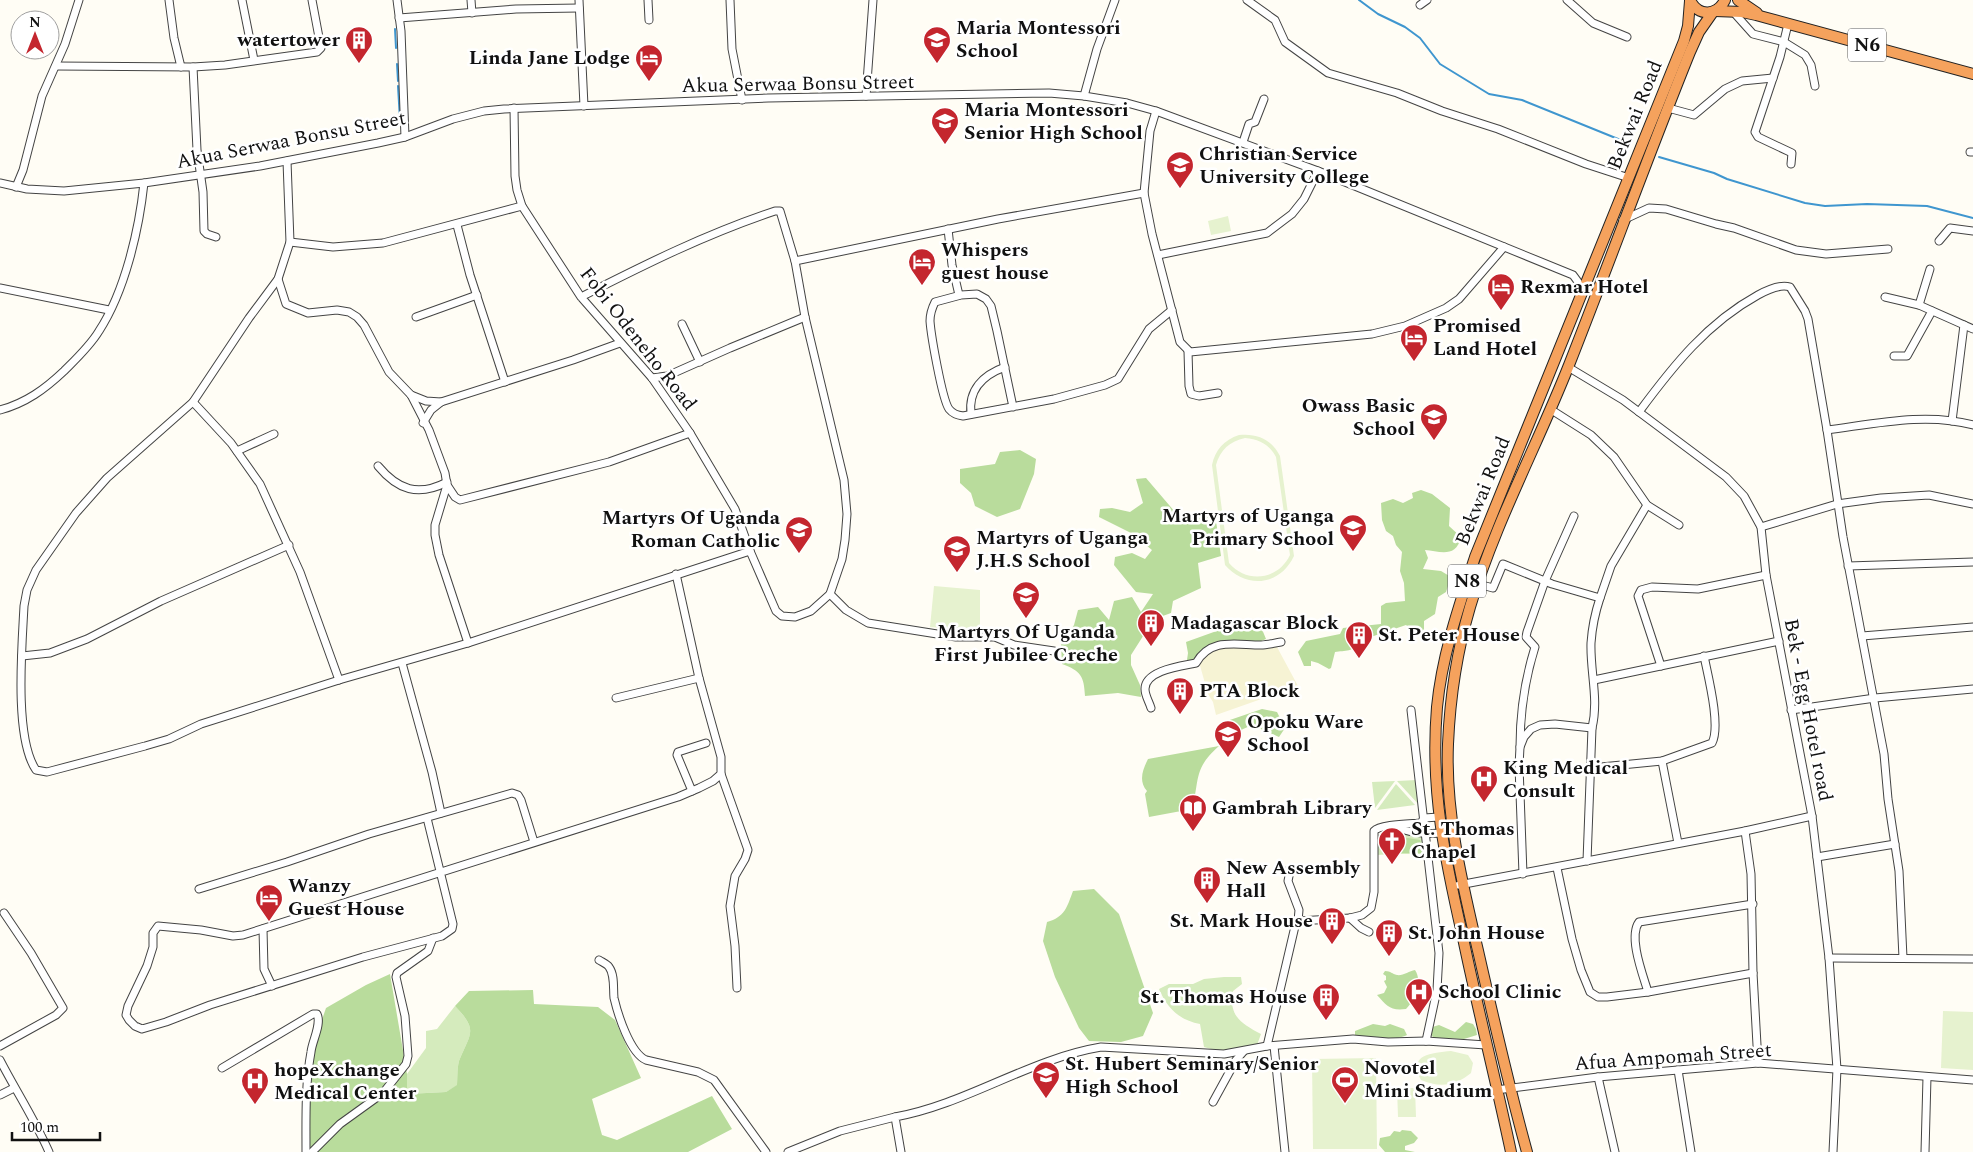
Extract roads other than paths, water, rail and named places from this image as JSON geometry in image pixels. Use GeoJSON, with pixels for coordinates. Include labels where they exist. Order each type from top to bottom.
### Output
{"type":"FeatureCollection","features":[{"type":"Feature","properties":{"kind":"highway"},"geometry":{"type":"LineString","coordinates":[[1682,0],[1684,40]]}},
{"type":"Feature","properties":{"kind":"highway","name":"N8"},"geometry":{"type":"LineString","coordinates":[[1684,40],[1688,26],[1690,0]]}},
{"type":"Feature","properties":{"kind":"highway","name":"N6"},"geometry":{"type":"LineString","coordinates":[[1690,0],[1693,6],[1702,12],[1742,12],[1973,74]]}},
{"type":"Feature","properties":{"kind":"highway"},"geometry":{"type":"LineString","coordinates":[[1714,12],[1722,7],[1725,0]]}},
{"type":"Feature","properties":{"kind":"highway","name":"N6"},"geometry":{"type":"LineString","coordinates":[[1738,0],[1759,16]]}},
{"type":"Feature","properties":{"kind":"highway","name":"N8"},"geometry":{"type":"LineString","coordinates":[[1699,32],[1714,12]]}},
{"type":"Feature","properties":{"kind":"highway"},"geometry":{"type":"LineString","coordinates":[[1699,32],[1718,20],[1736,15],[1759,16]]}},
{"type":"Feature","properties":{"kind":"highway","name":"Bekwai Road"},"geometry":{"type":"LineString","coordinates":[[1527,1152],[1509,1088],[1463,884],[1449,794],[1448,744],[1456,667],[1470,608],[1486,560],[1568,367],[1623,220],[1699,32]]}},
{"type":"Feature","properties":{"kind":"highway","name":"Bekwai Road"},"geometry":{"type":"LineString","coordinates":[[1511,1152],[1441,833],[1436,780],[1438,707],[1450,636],[1475,557],[1684,40]]}},
{"type":"Feature","properties":{"kind":"highway"},"geometry":{"type":"LineString","coordinates":[[1530,419],[1544,424]]}},
{"type":"Feature","properties":{"kind":"street"},"geometry":{"type":"LineString","coordinates":[[16,187],[42,96],[65,44],[79,0]]}},
{"type":"Feature","properties":{"kind":"street"},"geometry":{"type":"LineString","coordinates":[[169,0],[174,38],[181,67]]}},
{"type":"Feature","properties":{"kind":"street"},"geometry":{"type":"LineString","coordinates":[[242,0],[254,60]]}},
{"type":"Feature","properties":{"kind":"street"},"geometry":{"type":"LineString","coordinates":[[56,66],[192,67],[320,50],[312,0]]}},
{"type":"Feature","properties":{"kind":"street"},"geometry":{"type":"LineString","coordinates":[[398,0],[405,137]]}},
{"type":"Feature","properties":{"kind":"street"},"geometry":{"type":"LineString","coordinates":[[471,0],[472,13]]}},
{"type":"Feature","properties":{"kind":"street"},"geometry":{"type":"LineString","coordinates":[[648,0],[649,20]]}},
{"type":"Feature","properties":{"kind":"street"},"geometry":{"type":"LineString","coordinates":[[730,0],[732,49],[742,100]]}},
{"type":"Feature","properties":{"kind":"street"},"geometry":{"type":"LineString","coordinates":[[866,96],[873,0]]}},
{"type":"Feature","properties":{"kind":"street"},"geometry":{"type":"LineString","coordinates":[[1084,96],[1097,49],[1115,0]]}},
{"type":"Feature","properties":{"kind":"street"},"geometry":{"type":"LineString","coordinates":[[1247,0],[1274,20],[1285,42],[1328,73],[1397,93],[1442,111],[1498,129],[1586,164],[1629,178]]}},
{"type":"Feature","properties":{"kind":"street"},"geometry":{"type":"LineString","coordinates":[[1420,5],[1427,0]]}},
{"type":"Feature","properties":{"kind":"street"},"geometry":{"type":"LineString","coordinates":[[1567,0],[1593,23],[1627,37]]}},
{"type":"Feature","properties":{"kind":"street"},"geometry":{"type":"LineString","coordinates":[[400,18],[579,4],[584,106]]}},
{"type":"Feature","properties":{"kind":"street"},"geometry":{"type":"LineString","coordinates":[[1736,15],[1753,34],[1784,42],[1805,55],[1811,65],[1815,86]]}},
{"type":"Feature","properties":{"kind":"street"},"geometry":{"type":"LineString","coordinates":[[1788,24],[1756,134],[1792,153],[1791,164]]}},
{"type":"Feature","properties":{"kind":"street"},"geometry":{"type":"LineString","coordinates":[[192,67],[200,175],[204,192],[204,231],[216,237]]}},
{"type":"Feature","properties":{"kind":"street"},"geometry":{"type":"LineString","coordinates":[[1668,108],[1694,115],[1725,89],[1742,81],[1773,78]]}},
{"type":"Feature","properties":{"kind":"street","name":"Akua Serwaa Bonsu Street"},"geometry":{"type":"LineString","coordinates":[[0,183],[16,187],[64,191],[200,175],[287,161],[405,137],[452,119],[484,111],[514,108],[866,96],[1049,93],[1127,103],[1156,111],[1318,171],[1573,275]]}},
{"type":"Feature","properties":{"kind":"street"},"geometry":{"type":"LineString","coordinates":[[1243,142],[1249,124],[1255,122],[1264,99]]}},
{"type":"Feature","properties":{"kind":"street","name":"Fobi Odeneho Road"},"geometry":{"type":"LineString","coordinates":[[514,108],[515,176],[522,206],[581,298],[652,378],[690,433],[735,508],[750,551],[776,611],[782,616],[795,617],[811,611],[830,594]]}},
{"type":"Feature","properties":{"kind":"street"},"geometry":{"type":"LineString","coordinates":[[1156,111],[1150,131],[1144,193],[1180,342],[1188,351],[1196,352],[1362,335],[1405,326],[1446,308],[1458,299],[1504,247]]}},
{"type":"Feature","properties":{"kind":"street"},"geometry":{"type":"LineString","coordinates":[[287,161],[290,242],[278,279],[241,329],[193,402],[107,478],[76,513],[50,548],[36,570],[27,590],[24,606],[22,713],[30,762],[36,770],[47,772],[169,739],[201,724],[339,680],[468,643],[750,551]]}},
{"type":"Feature","properties":{"kind":"street"},"geometry":{"type":"LineString","coordinates":[[1158,255],[1267,234],[1292,214],[1304,199],[1318,171]]}},
{"type":"Feature","properties":{"kind":"street"},"geometry":{"type":"LineString","coordinates":[[0,410],[32,398],[51,383],[79,356],[99,331],[126,271],[134,244],[144,183]]}},
{"type":"Feature","properties":{"kind":"street"},"geometry":{"type":"LineString","coordinates":[[795,261],[1144,193]]}},
{"type":"Feature","properties":{"kind":"street"},"geometry":{"type":"LineString","coordinates":[[290,242],[333,247],[366,245],[411,237],[522,206]]}},
{"type":"Feature","properties":{"kind":"street"},"geometry":{"type":"LineString","coordinates":[[1623,220],[1644,209],[1666,209],[1734,228],[1796,250],[1826,254],[1888,249]]}},
{"type":"Feature","properties":{"kind":"street"},"geometry":{"type":"LineString","coordinates":[[581,298],[698,239],[775,211],[780,211],[795,261],[844,480],[847,514],[845,540],[842,560],[830,594],[846,610],[868,623],[956,637],[994,637],[1014,646],[1054,651]]}},
{"type":"Feature","properties":{"kind":"street"},"geometry":{"type":"LineString","coordinates":[[457,224],[476,295],[506,382]]}},
{"type":"Feature","properties":{"kind":"street"},"geometry":{"type":"LineString","coordinates":[[1938,241],[1950,228],[1973,231]]}},
{"type":"Feature","properties":{"kind":"street"},"geometry":{"type":"LineString","coordinates":[[948,230],[952,265],[959,295]]}},
{"type":"Feature","properties":{"kind":"street"},"geometry":{"type":"LineString","coordinates":[[1919,306],[1930,269]]}},
{"type":"Feature","properties":{"kind":"street"},"geometry":{"type":"LineString","coordinates":[[1584,290],[1573,275],[1591,272]]}},
{"type":"Feature","properties":{"kind":"street"},"geometry":{"type":"LineString","coordinates":[[278,279],[286,304],[308,313],[337,310],[349,312],[364,325],[389,372],[411,395],[442,461],[447,483],[455,497],[460,500],[609,462],[690,433]]}},
{"type":"Feature","properties":{"kind":"street"},"geometry":{"type":"LineString","coordinates":[[1638,412],[1670,370],[1699,338],[1726,316],[1765,291],[1786,286],[1792,289],[1806,315],[1827,430],[1848,566],[1875,698],[1900,879],[1903,958]]}},
{"type":"Feature","properties":{"kind":"street"},"geometry":{"type":"LineString","coordinates":[[0,288],[110,310]]}},
{"type":"Feature","properties":{"kind":"street"},"geometry":{"type":"LineString","coordinates":[[1013,407],[991,306],[986,299],[977,294],[959,295],[935,302],[931,309],[930,320],[941,384],[946,403],[955,414],[963,416],[1013,407],[1086,391],[1118,379],[1149,329],[1172,310]]}},
{"type":"Feature","properties":{"kind":"street"},"geometry":{"type":"LineString","coordinates":[[416,317],[476,295]]}},
{"type":"Feature","properties":{"kind":"street"},"geometry":{"type":"LineString","coordinates":[[1885,297],[1919,306],[1973,329]]}},
{"type":"Feature","properties":{"kind":"street"},"geometry":{"type":"LineString","coordinates":[[1894,356],[1907,356],[1909,354],[1913,343],[1932,311]]}},
{"type":"Feature","properties":{"kind":"street"},"geometry":{"type":"LineString","coordinates":[[652,378],[667,376],[806,317]]}},
{"type":"Feature","properties":{"kind":"street"},"geometry":{"type":"LineString","coordinates":[[682,324],[700,362]]}},
{"type":"Feature","properties":{"kind":"street"},"geometry":{"type":"LineString","coordinates":[[1952,420],[1964,325]]}},
{"type":"Feature","properties":{"kind":"street"},"geometry":{"type":"LineString","coordinates":[[423,423],[431,410],[442,402],[574,360],[620,343]]}},
{"type":"Feature","properties":{"kind":"street"},"geometry":{"type":"LineString","coordinates":[[1188,351],[1188,378],[1191,394],[1199,396],[1218,393]]}},
{"type":"Feature","properties":{"kind":"street"},"geometry":{"type":"LineString","coordinates":[[971,414],[971,398],[984,378],[990,372],[1005,367]]}},
{"type":"Feature","properties":{"kind":"street","name":"Bek - Egg Hotel road"},"geometry":{"type":"LineString","coordinates":[[1568,367],[1600,385],[1726,477],[1744,496],[1760,527],[1766,575],[1812,816],[1829,958],[1837,1069],[1834,1152]]}},
{"type":"Feature","properties":{"kind":"street"},"geometry":{"type":"LineString","coordinates":[[661,391],[667,376]]}},
{"type":"Feature","properties":{"kind":"street"},"geometry":{"type":"LineString","coordinates":[[411,395],[426,401],[442,402]]}},
{"type":"Feature","properties":{"kind":"street"},"geometry":{"type":"LineString","coordinates":[[193,402],[237,451],[260,484],[289,545],[326,639],[339,680]]}},
{"type":"Feature","properties":{"kind":"street"},"geometry":{"type":"LineString","coordinates":[[1550,410],[1591,435],[1614,457],[1647,505],[1680,526]]}},
{"type":"Feature","properties":{"kind":"street"},"geometry":{"type":"LineString","coordinates":[[1827,430],[1917,420],[1952,420],[1973,425]]}},
{"type":"Feature","properties":{"kind":"street"},"geometry":{"type":"LineString","coordinates":[[237,451],[274,434]]}},
{"type":"Feature","properties":{"kind":"street"},"geometry":{"type":"LineString","coordinates":[[378,466],[399,486],[410,490],[429,490],[447,483]]}},
{"type":"Feature","properties":{"kind":"street"},"geometry":{"type":"LineString","coordinates":[[447,483],[434,535],[468,643]]}},
{"type":"Feature","properties":{"kind":"street"},"geometry":{"type":"LineString","coordinates":[[1760,527],[1837,504],[1881,498],[1928,495],[1973,504]]}},
{"type":"Feature","properties":{"kind":"street"},"geometry":{"type":"LineString","coordinates":[[1587,861],[1592,728],[1596,711],[1591,645],[1595,613],[1611,566],[1647,505]]}},
{"type":"Feature","properties":{"kind":"street"},"geometry":{"type":"LineString","coordinates":[[1523,874],[1519,766],[1520,727],[1524,689],[1529,663],[1535,647],[1526,637],[1545,580],[1574,516]]}},
{"type":"Feature","properties":{"kind":"street"},"geometry":{"type":"LineString","coordinates":[[22,656],[50,654],[87,639],[161,601],[289,545]]}},
{"type":"Feature","properties":{"kind":"street"},"geometry":{"type":"LineString","coordinates":[[1848,566],[1973,562]]}},
{"type":"Feature","properties":{"kind":"street"},"geometry":{"type":"LineString","coordinates":[[1478,584],[1493,588],[1503,564],[1552,584],[1600,598]]}},
{"type":"Feature","properties":{"kind":"street"},"geometry":{"type":"LineString","coordinates":[[676,574],[699,678],[721,757],[721,774],[748,850],[735,876],[730,906],[735,946],[737,988]]}},
{"type":"Feature","properties":{"kind":"street"},"geometry":{"type":"LineString","coordinates":[[1661,666],[1638,596],[1642,590],[1652,587],[1698,589],[1766,575]]}},
{"type":"Feature","properties":{"kind":"street"},"geometry":{"type":"LineString","coordinates":[[1862,636],[1973,626]]}},
{"type":"Feature","properties":{"kind":"street"},"geometry":{"type":"LineString","coordinates":[[1594,680],[1779,641]]}},
{"type":"Feature","properties":{"kind":"street"},"geometry":{"type":"LineString","coordinates":[[1151,708],[1146,699],[1145,686],[1158,672],[1196,663],[1200,657],[1217,645],[1262,645],[1280,642]]}},
{"type":"Feature","properties":{"kind":"street"},"geometry":{"type":"LineString","coordinates":[[1591,768],[1662,761],[1706,747],[1712,743],[1715,737],[1714,711],[1704,656]]}},
{"type":"Feature","properties":{"kind":"street"},"geometry":{"type":"LineString","coordinates":[[402,663],[432,772],[441,813]]}},
{"type":"Feature","properties":{"kind":"street"},"geometry":{"type":"LineString","coordinates":[[616,698],[699,678]]}},
{"type":"Feature","properties":{"kind":"street"},"geometry":{"type":"LineString","coordinates":[[1791,710],[1875,698],[1973,689]]}},
{"type":"Feature","properties":{"kind":"street"},"geometry":{"type":"LineString","coordinates":[[1411,710],[1439,953],[1437,990],[1426,1041]]}},
{"type":"Feature","properties":{"kind":"street"},"geometry":{"type":"LineString","coordinates":[[1520,747],[1524,737],[1532,729],[1540,725],[1555,724],[1592,728]]}},
{"type":"Feature","properties":{"kind":"street"},"geometry":{"type":"LineString","coordinates":[[692,791],[677,755],[678,752],[706,743]]}},
{"type":"Feature","properties":{"kind":"street"},"geometry":{"type":"LineString","coordinates":[[1662,761],[1678,843]]}},
{"type":"Feature","properties":{"kind":"street"},"geometry":{"type":"LineString","coordinates":[[427,818],[439,872],[453,924],[449,931],[433,938],[363,957],[210,1005],[146,1029],[135,1026],[126,1015],[132,994],[147,966],[153,947],[153,933],[158,926],[201,930],[233,936],[263,929],[439,872],[692,791],[713,781],[721,774]]}},
{"type":"Feature","properties":{"kind":"street"},"geometry":{"type":"LineString","coordinates":[[199,889],[369,834],[507,794],[518,795],[534,842]]}},
{"type":"Feature","properties":{"kind":"street"},"geometry":{"type":"LineString","coordinates":[[1452,886],[1556,868],[1812,816]]}},
{"type":"Feature","properties":{"kind":"street"},"geometry":{"type":"LineString","coordinates":[[1424,818],[1439,817]]}},
{"type":"Feature","properties":{"kind":"street"},"geometry":{"type":"LineString","coordinates":[[1298,921],[1350,918],[1367,912],[1372,905],[1374,892],[1374,831],[1384,826],[1421,823],[1424,818]]}},
{"type":"Feature","properties":{"kind":"street"},"geometry":{"type":"LineString","coordinates":[[1397,826],[1402,830],[1426,834],[1441,833]]}},
{"type":"Feature","properties":{"kind":"street"},"geometry":{"type":"LineString","coordinates":[[1745,831],[1753,904],[1753,973],[1758,1063]]}},
{"type":"Feature","properties":{"kind":"street"},"geometry":{"type":"LineString","coordinates":[[1817,857],[1895,844]]}},
{"type":"Feature","properties":{"kind":"street"},"geometry":{"type":"LineString","coordinates":[[1556,868],[1572,939],[1585,982],[1590,992],[1598,997],[1648,992],[1753,973]]}},
{"type":"Feature","properties":{"kind":"street"},"geometry":{"type":"LineString","coordinates":[[1285,1152],[1271,1046],[1294,926],[1298,921],[1299,910],[1288,881],[1287,871]]}},
{"type":"Feature","properties":{"kind":"street"},"geometry":{"type":"LineString","coordinates":[[1648,992],[1635,933],[1639,922],[1753,904]]}},
{"type":"Feature","properties":{"kind":"street"},"geometry":{"type":"LineString","coordinates":[[0,1046],[56,1015],[63,1008],[31,953],[4,913]]}},
{"type":"Feature","properties":{"kind":"street"},"geometry":{"type":"LineString","coordinates":[[1350,918],[1361,928],[1369,932]]}},
{"type":"Feature","properties":{"kind":"street"},"geometry":{"type":"LineString","coordinates":[[263,929],[264,969],[272,986]]}},
{"type":"Feature","properties":{"kind":"street"},"geometry":{"type":"LineString","coordinates":[[312,1152],[340,1124],[383,1093],[406,1064],[408,1056],[405,1016],[396,977],[398,973],[428,951],[433,938]]}},
{"type":"Feature","properties":{"kind":"street"},"geometry":{"type":"LineString","coordinates":[[1829,958],[1973,959]]}},
{"type":"Feature","properties":{"kind":"street"},"geometry":{"type":"LineString","coordinates":[[599,960],[609,966],[618,1010],[634,1051],[639,1057],[698,1072],[714,1080],[766,1152]]}},
{"type":"Feature","properties":{"kind":"street"},"geometry":{"type":"LineString","coordinates":[[222,1068],[317,1014],[319,1020],[308,1070],[306,1152]]}},
{"type":"Feature","properties":{"kind":"street"},"geometry":{"type":"LineString","coordinates":[[788,1152],[840,1131],[910,1114],[958,1098],[1038,1065],[1085,1050],[1101,1047],[1224,1054],[1308,1041],[1353,1039],[1486,1045]]}},
{"type":"Feature","properties":{"kind":"street"},"geometry":{"type":"LineString","coordinates":[[1213,1102],[1236,1060],[1244,1051]]}},
{"type":"Feature","properties":{"kind":"street"},"geometry":{"type":"LineString","coordinates":[[0,1060],[14,1088],[30,1112],[49,1152]]}},
{"type":"Feature","properties":{"kind":"street","name":"Afua Ampomah Street"},"geometry":{"type":"LineString","coordinates":[[1496,1090],[1598,1077],[1758,1063],[1973,1080]]}},
{"type":"Feature","properties":{"kind":"street"},"geometry":{"type":"LineString","coordinates":[[1678,1070],[1691,1152]]}},
{"type":"Feature","properties":{"kind":"street"},"geometry":{"type":"LineString","coordinates":[[1598,1077],[1615,1152]]}},
{"type":"Feature","properties":{"kind":"street"},"geometry":{"type":"LineString","coordinates":[[1925,1152],[1927,1077]]}},
{"type":"Feature","properties":{"kind":"street"},"geometry":{"type":"LineString","coordinates":[[0,1095],[14,1088]]}},
{"type":"Feature","properties":{"kind":"street"},"geometry":{"type":"LineString","coordinates":[[894,1117],[901,1152]]}},
{"type":"Feature","properties":{"kind":"waterway"},"geometry":{"type":"LineString","coordinates":[[1359,0],[1378,14],[1405,27],[1420,38],[1440,64],[1489,94],[1522,100],[1628,143]]}},
{"type":"Feature","properties":{"kind":"waterway"},"geometry":{"type":"LineString","coordinates":[[395,29],[396,48]]}},
{"type":"Feature","properties":{"kind":"waterway"},"geometry":{"type":"LineString","coordinates":[[397,64],[398,81]]}},
{"type":"Feature","properties":{"kind":"waterway"},"geometry":{"type":"LineString","coordinates":[[398,86],[400,120]]}},
{"type":"Feature","properties":{"kind":"waterway"},"geometry":{"type":"LineString","coordinates":[[1659,157],[1805,203],[1825,206],[1867,204],[1927,206],[1973,218]]}},
{"type":"Feature","properties":{"kind":"place","name":"watertower"},"geometry":{"type":"Point","coordinates":[359,64]}},
{"type":"Feature","properties":{"kind":"place","name":"Maria Montessori School"},"geometry":{"type":"Point","coordinates":[937,64]}},
{"type":"Feature","properties":{"kind":"place","name":"Linda Jane Lodge"},"geometry":{"type":"Point","coordinates":[649,82]}},
{"type":"Feature","properties":{"kind":"place","name":"Maria Montessori Senior High School"},"geometry":{"type":"Point","coordinates":[945,145]}},
{"type":"Feature","properties":{"kind":"place","name":"Christian Service University College"},"geometry":{"type":"Point","coordinates":[1180,189]}},
{"type":"Feature","properties":{"kind":"place","name":"Whispers guest house"},"geometry":{"type":"Point","coordinates":[922,286]}},
{"type":"Feature","properties":{"kind":"place","name":"Rexmar Hotel"},"geometry":{"type":"Point","coordinates":[1501,311]}},
{"type":"Feature","properties":{"kind":"place","name":"Promised Land Hotel"},"geometry":{"type":"Point","coordinates":[1414,362]}},
{"type":"Feature","properties":{"kind":"place","name":"Owass Basic School"},"geometry":{"type":"Point","coordinates":[1434,441]}},
{"type":"Feature","properties":{"kind":"place","name":"Martyrs of Uganga Primary School"},"geometry":{"type":"Point","coordinates":[1353,552]}},
{"type":"Feature","properties":{"kind":"place","name":"Martyrs Of Uganda Roman Catholic"},"geometry":{"type":"Point","coordinates":[799,554]}},
{"type":"Feature","properties":{"kind":"place","name":"Martyrs of Uganga J.H.S School"},"geometry":{"type":"Point","coordinates":[957,573]}},
{"type":"Feature","properties":{"kind":"place","name":"Martyrs Of Uganda First Jubilee Creche"},"geometry":{"type":"Point","coordinates":[1026,619]}},
{"type":"Feature","properties":{"kind":"place","name":"Madagascar Block"},"geometry":{"type":"Point","coordinates":[1151,647]}},
{"type":"Feature","properties":{"kind":"place","name":"St. Peter House"},"geometry":{"type":"Point","coordinates":[1359,659]}},
{"type":"Feature","properties":{"kind":"place","name":"PTA Block"},"geometry":{"type":"Point","coordinates":[1180,715]}},
{"type":"Feature","properties":{"kind":"place","name":"Opoku Ware School"},"geometry":{"type":"Point","coordinates":[1228,758]}},
{"type":"Feature","properties":{"kind":"place","name":"King Medical Consult"},"geometry":{"type":"Point","coordinates":[1484,803]}},
{"type":"Feature","properties":{"kind":"place","name":"Gambrah Library"},"geometry":{"type":"Point","coordinates":[1193,832]}},
{"type":"Feature","properties":{"kind":"place","name":"St. Thomas Chapel"},"geometry":{"type":"Point","coordinates":[1392,865]}},
{"type":"Feature","properties":{"kind":"place","name":"New Assembly Hall"},"geometry":{"type":"Point","coordinates":[1207,904]}},
{"type":"Feature","properties":{"kind":"place","name":"Wanzy Guest House"},"geometry":{"type":"Point","coordinates":[269,922]}},
{"type":"Feature","properties":{"kind":"place","name":"St. Mark House"},"geometry":{"type":"Point","coordinates":[1332,945]}},
{"type":"Feature","properties":{"kind":"place","name":"St. John House"},"geometry":{"type":"Point","coordinates":[1389,957]}},
{"type":"Feature","properties":{"kind":"place","name":"School Clinic"},"geometry":{"type":"Point","coordinates":[1419,1016]}},
{"type":"Feature","properties":{"kind":"place","name":"St. Thomas House"},"geometry":{"type":"Point","coordinates":[1326,1021]}},
{"type":"Feature","properties":{"kind":"place","name":"St. Hubert Seminary/Senior High School"},"geometry":{"type":"Point","coordinates":[1046,1099]}},
{"type":"Feature","properties":{"kind":"place","name":"Novotel Mini Stadium"},"geometry":{"type":"Point","coordinates":[1345,1104]}},
{"type":"Feature","properties":{"kind":"place","name":"hopeXchange Medical Center"},"geometry":{"type":"Point","coordinates":[255,1105]}}]}
